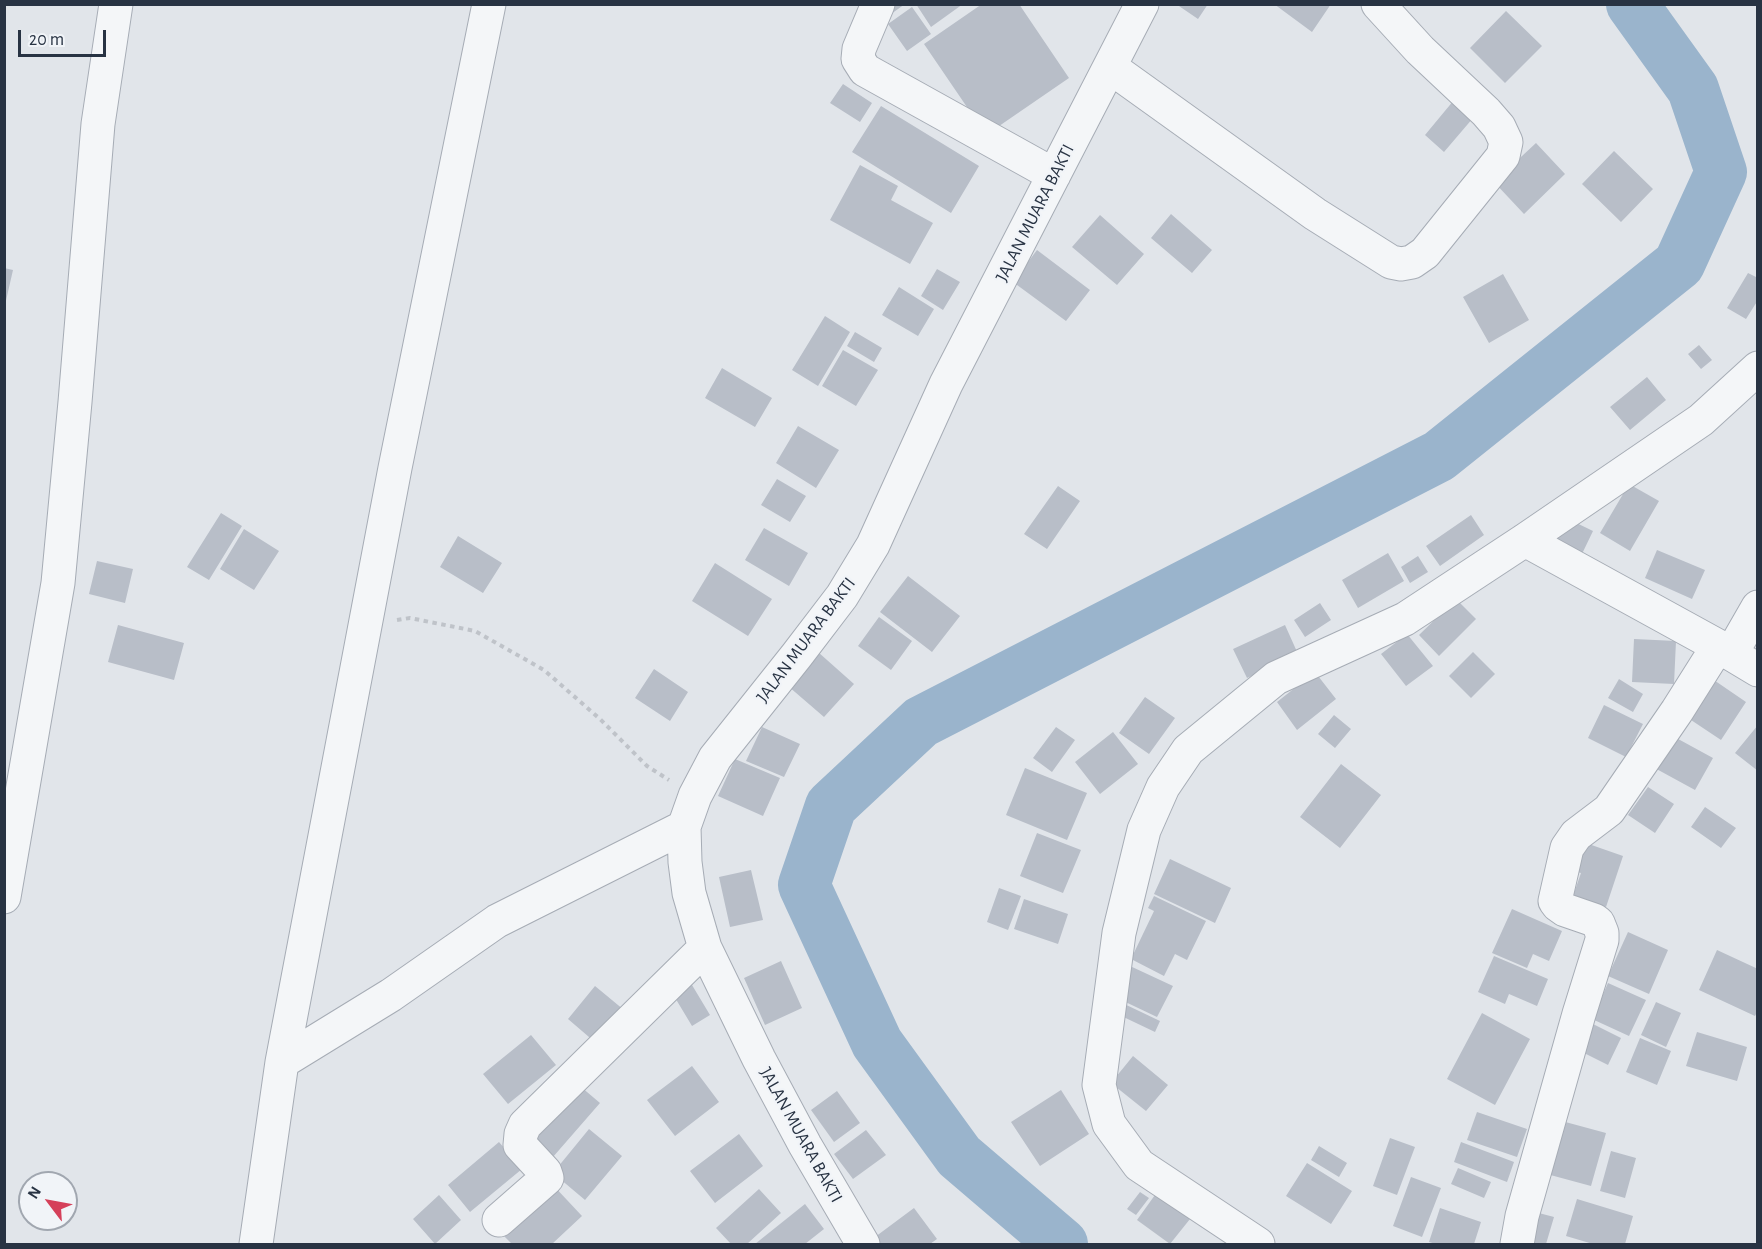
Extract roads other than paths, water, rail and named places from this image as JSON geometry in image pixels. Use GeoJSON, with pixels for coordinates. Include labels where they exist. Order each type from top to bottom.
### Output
{"type":"FeatureCollection","features":[{"type":"Feature","properties":{"kind":"street"},"geometry":{"type":"LineString","coordinates":[[4,897],[58,583],[98,124],[116,4]]}},
{"type":"Feature","properties":{"kind":"street"},"geometry":{"type":"LineString","coordinates":[[256,1245],[282,1062],[398,456],[489,4]]}},
{"type":"Feature","properties":{"kind":"street"},"geometry":{"type":"LineString","coordinates":[[878,4],[859,49],[858,59],[865,70],[1054,175]]}},
{"type":"Feature","properties":{"kind":"street","name":"JALAN MUARA BAKTI"},"geometry":{"type":"LineString","coordinates":[[863,1245],[805,1145],[759,1059],[705,948],[690,893],[684,827],[695,796],[715,758],[842,596],[873,545],[946,384],[1142,4]]}},
{"type":"Feature","properties":{"kind":"street"},"geometry":{"type":"LineString","coordinates":[[1110,67],[1315,214],[1391,262],[1401,264],[1412,262],[1425,253],[1503,156],[1506,142],[1499,127],[1486,112],[1420,50],[1378,4]]}},
{"type":"Feature","properties":{"kind":"street"},"geometry":{"type":"LineString","coordinates":[[1258,1245],[1139,1165],[1109,1124],[1099,1085],[1119,933],[1144,830],[1163,788],[1188,750],[1276,678],[1405,619],[1701,420],[1758,369]]}},
{"type":"Feature","properties":{"kind":"street"},"geometry":{"type":"LineString","coordinates":[[1525,540],[1735,657]]}},
{"type":"Feature","properties":{"kind":"street"},"geometry":{"type":"LineString","coordinates":[[1517,1245],[1522,1216],[1602,940],[1598,923],[1565,910],[1555,901],[1568,848],[1576,835],[1609,810],[1677,711],[1735,657],[1758,607]]}},
{"type":"Feature","properties":{"kind":"street"},"geometry":{"type":"LineString","coordinates":[[282,1062],[391,995],[497,921],[684,827]]}},
{"type":"Feature","properties":{"kind":"street"},"geometry":{"type":"LineString","coordinates":[[499,1220],[547,1178],[545,1172],[520,1145],[525,1125],[705,948]]}},
{"type":"Feature","properties":{"kind":"waterway"},"geometry":{"type":"LineString","coordinates":[[1062,1244],[959,1156],[877,1043],[804,885],[831,806],[921,722],[1439,456],[1679,264],[1721,172],[1693,89],[1632,4]]}}]}
